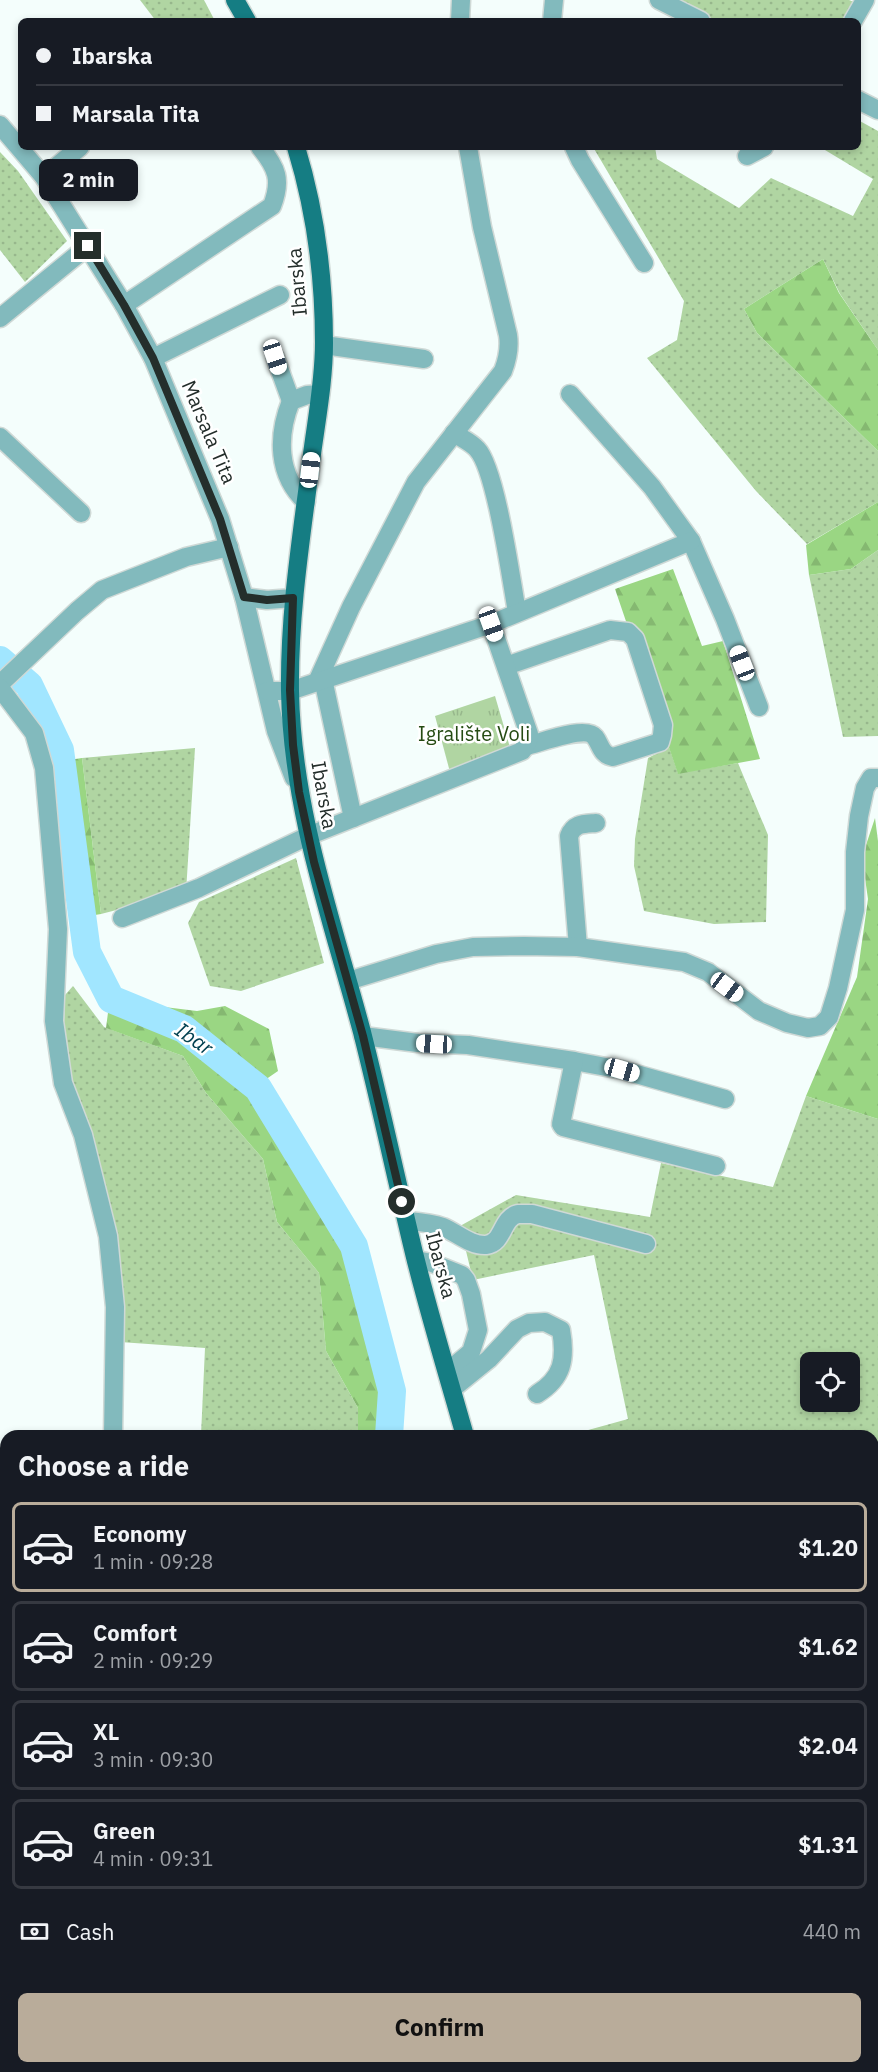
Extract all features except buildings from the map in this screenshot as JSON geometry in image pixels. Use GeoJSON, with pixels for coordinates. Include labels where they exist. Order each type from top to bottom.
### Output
{"type":"FeatureCollection","features":[{"type":"Feature","properties":{"kind":"main road"},"geometry":{"type":"LineString","coordinates":[[235,0],[245,18]]}},
{"type":"Feature","properties":{"kind":"main road","name":"Ibarska"},"geometry":{"type":"LineString","coordinates":[[297,150],[316,240],[322,295],[324,345],[320,394],[293,598],[290,690],[293,745],[299,792],[314,862],[363,1036],[416,1260],[463,1430]]}},
{"type":"Feature","properties":{"kind":"street"},"geometry":{"type":"LineString","coordinates":[[460,18],[461,0]]}},
{"type":"Feature","properties":{"kind":"street"},"geometry":{"type":"LineString","coordinates":[[552,18],[554,0]]}},
{"type":"Feature","properties":{"kind":"street"},"geometry":{"type":"LineString","coordinates":[[659,0],[695,18]]}},
{"type":"Feature","properties":{"kind":"street"},"geometry":{"type":"LineString","coordinates":[[855,18],[865,0]]}},
{"type":"Feature","properties":{"kind":"street"},"geometry":{"type":"LineString","coordinates":[[861,102],[878,110]]}},
{"type":"Feature","properties":{"kind":"street","name":"Marsala Tita"},"geometry":{"type":"LineString","coordinates":[[0,125],[18,146]]}},
{"type":"Feature","properties":{"kind":"street","name":"Marsala Tita"},"geometry":{"type":"LineString","coordinates":[[21,150],[44,177],[88,246],[153,358],[190,444],[229,547],[244,597],[276,731],[299,792]]}},
{"type":"Feature","properties":{"kind":"street"},"geometry":{"type":"LineString","coordinates":[[44,177],[76,150]]}},
{"type":"Feature","properties":{"kind":"street"},"geometry":{"type":"LineString","coordinates":[[124,305],[272,206],[278,189],[277,175],[271,161],[262,150]]}},
{"type":"Feature","properties":{"kind":"street"},"geometry":{"type":"LineString","coordinates":[[353,818],[320,680],[351,607],[416,482],[503,371],[510,348],[482,227],[469,150]]}},
{"type":"Feature","properties":{"kind":"street"},"geometry":{"type":"LineString","coordinates":[[576,150],[591,179],[644,263]]}},
{"type":"Feature","properties":{"kind":"street"},"geometry":{"type":"LineString","coordinates":[[747,156],[758,150]]}},
{"type":"Feature","properties":{"kind":"street"},"geometry":{"type":"LineString","coordinates":[[0,318],[88,246]]}},
{"type":"Feature","properties":{"kind":"street"},"geometry":{"type":"LineString","coordinates":[[153,358],[280,295]]}},
{"type":"Feature","properties":{"kind":"street"},"geometry":{"type":"LineString","coordinates":[[324,345],[424,358]]}},
{"type":"Feature","properties":{"kind":"street"},"geometry":{"type":"LineString","coordinates":[[275,357],[291,401],[285,417],[281,444],[286,473],[291,485],[306,502]]}},
{"type":"Feature","properties":{"kind":"street"},"geometry":{"type":"LineString","coordinates":[[291,401],[320,394]]}},
{"type":"Feature","properties":{"kind":"street"},"geometry":{"type":"LineString","coordinates":[[570,394],[652,487],[691,541],[725,619],[759,707]]}},
{"type":"Feature","properties":{"kind":"street"},"geometry":{"type":"LineString","coordinates":[[454,433],[478,449],[486,464],[494,493],[517,612]]}},
{"type":"Feature","properties":{"kind":"street"},"geometry":{"type":"LineString","coordinates":[[0,437],[81,513]]}},
{"type":"Feature","properties":{"kind":"street"},"geometry":{"type":"LineString","coordinates":[[267,691],[290,690],[491,624],[691,541]]}},
{"type":"Feature","properties":{"kind":"street"},"geometry":{"type":"LineString","coordinates":[[113,1430],[115,1307],[108,1236],[83,1135],[63,1083],[54,1021],[58,930],[44,768],[33,733],[6,702],[3,683],[102,590],[186,557],[229,547]]}},
{"type":"Feature","properties":{"kind":"street"},"geometry":{"type":"LineString","coordinates":[[244,597],[267,600],[293,598]]}},
{"type":"Feature","properties":{"kind":"street"},"geometry":{"type":"LineString","coordinates":[[122,918],[200,888],[308,836],[522,751],[529,734],[491,624]]}},
{"type":"Feature","properties":{"kind":"street"},"geometry":{"type":"LineString","coordinates":[[506,666],[610,630],[628,632],[634,639],[663,725],[660,741],[613,757],[603,752],[589,732],[526,746]]}},
{"type":"Feature","properties":{"kind":"street"},"geometry":{"type":"LineString","coordinates":[[348,981],[436,954],[473,947],[578,947],[684,962],[708,972],[759,1011],[787,1023],[808,1028],[820,1026],[829,1017],[838,988],[855,910],[855,852],[865,788],[871,778],[878,777]]}},
{"type":"Feature","properties":{"kind":"street"},"geometry":{"type":"LineString","coordinates":[[578,947],[569,836],[578,825],[596,823]]}},
{"type":"Feature","properties":{"kind":"street"},"geometry":{"type":"LineString","coordinates":[[363,1036],[468,1046],[574,1061],[622,1070],[725,1099]]}},
{"type":"Feature","properties":{"kind":"street"},"geometry":{"type":"LineString","coordinates":[[574,1061],[561,1124],[563,1128],[716,1166]]}},
{"type":"Feature","properties":{"kind":"street"},"geometry":{"type":"LineString","coordinates":[[407,1221],[442,1227],[473,1243],[484,1245],[492,1244],[500,1236],[509,1219],[517,1215],[532,1215],[646,1244]]}},
{"type":"Feature","properties":{"kind":"street"},"geometry":{"type":"LineString","coordinates":[[416,1260],[432,1263],[462,1275],[471,1294],[478,1330],[471,1352],[450,1380]]}},
{"type":"Feature","properties":{"kind":"street"},"geometry":{"type":"LineString","coordinates":[[450,1380],[489,1359],[517,1329],[528,1323],[545,1322],[561,1330],[564,1348],[561,1368],[550,1386],[537,1394]]}},
{"type":"Feature","properties":{"kind":"green space"},"geometry":{"type":"Polygon","coordinates":[[[140,0],[204,0],[213,18],[154,18],[140,0]]]}},
{"type":"Feature","properties":{"kind":"green space"},"geometry":{"type":"Polygon","coordinates":[[[658,0],[849,0],[854,2],[845,18],[693,18],[658,0]]]}},
{"type":"Feature","properties":{"kind":"green space"},"geometry":{"type":"Polygon","coordinates":[[[861,122],[878,131],[878,350],[840,294],[823,259],[744,309],[757,333],[878,451],[878,502],[807,544],[756,491],[647,358],[677,340],[684,301],[595,150],[656,150],[657,159],[739,208],[771,178],[853,216],[873,179],[825,150],[861,150],[861,122]]]}},
{"type":"Feature","properties":{"kind":"green space"},"geometry":{"type":"Polygon","coordinates":[[[0,152],[18,171],[67,241],[25,282],[0,250],[0,152]]]}},
{"type":"Feature","properties":{"kind":"green space"},"geometry":{"type":"Polygon","coordinates":[[[823,259],[839,293],[878,350],[878,451],[757,333],[744,309],[823,259]]]}},
{"type":"Feature","properties":{"kind":"green space"},"geometry":{"type":"Polygon","coordinates":[[[878,502],[878,550],[851,569],[809,575],[806,545],[878,502]]]}},
{"type":"Feature","properties":{"kind":"green space"},"geometry":{"type":"Polygon","coordinates":[[[878,550],[878,736],[843,737],[809,575],[851,569],[878,550]]]}},
{"type":"Feature","properties":{"kind":"green space"},"geometry":{"type":"Polygon","coordinates":[[[673,569],[702,646],[723,641],[760,759],[678,774],[615,589],[673,569]]]}},
{"type":"Feature","properties":{"kind":"green space","name":"Igralište Voli"},"geometry":{"type":"Polygon","coordinates":[[[495,696],[511,751],[450,772],[435,716],[495,696]]]}},
{"type":"Feature","properties":{"kind":"green space"},"geometry":{"type":"Polygon","coordinates":[[[669,747],[678,773],[738,763],[768,835],[766,922],[714,924],[644,911],[634,866],[635,839],[648,758],[669,747]]]}},
{"type":"Feature","properties":{"kind":"green space"},"geometry":{"type":"Polygon","coordinates":[[[195,748],[186,892],[101,914],[82,758],[195,748]]]}},
{"type":"Feature","properties":{"kind":"green space"},"geometry":{"type":"Polygon","coordinates":[[[82,758],[101,914],[89,916],[69,760],[82,758]]]}},
{"type":"Feature","properties":{"kind":"green space"},"geometry":{"type":"Polygon","coordinates":[[[875,818],[878,841],[878,1119],[806,1096],[857,977],[868,899],[862,857],[875,818]]]}},
{"type":"Feature","properties":{"kind":"green space"},"geometry":{"type":"Polygon","coordinates":[[[296,858],[324,963],[241,991],[210,986],[188,923],[199,902],[296,858]]]}},
{"type":"Feature","properties":{"kind":"green space"},"geometry":{"type":"Polygon","coordinates":[[[73,986],[104,1027],[183,1056],[206,1093],[263,1159],[277,1222],[319,1273],[326,1351],[358,1408],[358,1430],[201,1430],[205,1348],[120,1342],[74,1092],[64,1025],[65,995],[73,986]]]}},
{"type":"Feature","properties":{"kind":"green space"},"geometry":{"type":"Polygon","coordinates":[[[140,1004],[197,1011],[225,1006],[269,1029],[278,1071],[262,1082],[191,1024],[140,1004]]]}},
{"type":"Feature","properties":{"kind":"green space"},"geometry":{"type":"Polygon","coordinates":[[[109,1005],[181,1037],[254,1093],[348,1247],[381,1391],[380,1430],[358,1430],[358,1408],[326,1351],[319,1273],[277,1222],[263,1159],[206,1093],[183,1056],[106,1028],[109,1005]]]}},
{"type":"Feature","properties":{"kind":"green space"},"geometry":{"type":"Polygon","coordinates":[[[806,1096],[878,1119],[878,1430],[588,1430],[628,1419],[594,1255],[473,1280],[460,1226],[516,1195],[650,1217],[661,1163],[773,1187],[806,1096]]]}},
{"type":"Feature","properties":{"kind":"waterway","name":"Ibar"},"geometry":{"type":"LineString","coordinates":[[0,660],[29,685],[60,750],[87,952],[111,999],[184,1029],[258,1088],[354,1246],[392,1391],[389,1430]]}},
{"type":"Feature","properties":{"kind":"route"},"geometry":{"type":"LineString","coordinates":[[88,246],[153,358],[220,519],[244,597],[257,600],[293,598],[290,690],[293,745],[299,792],[314,862],[363,1036],[402,1202]]}}]}
